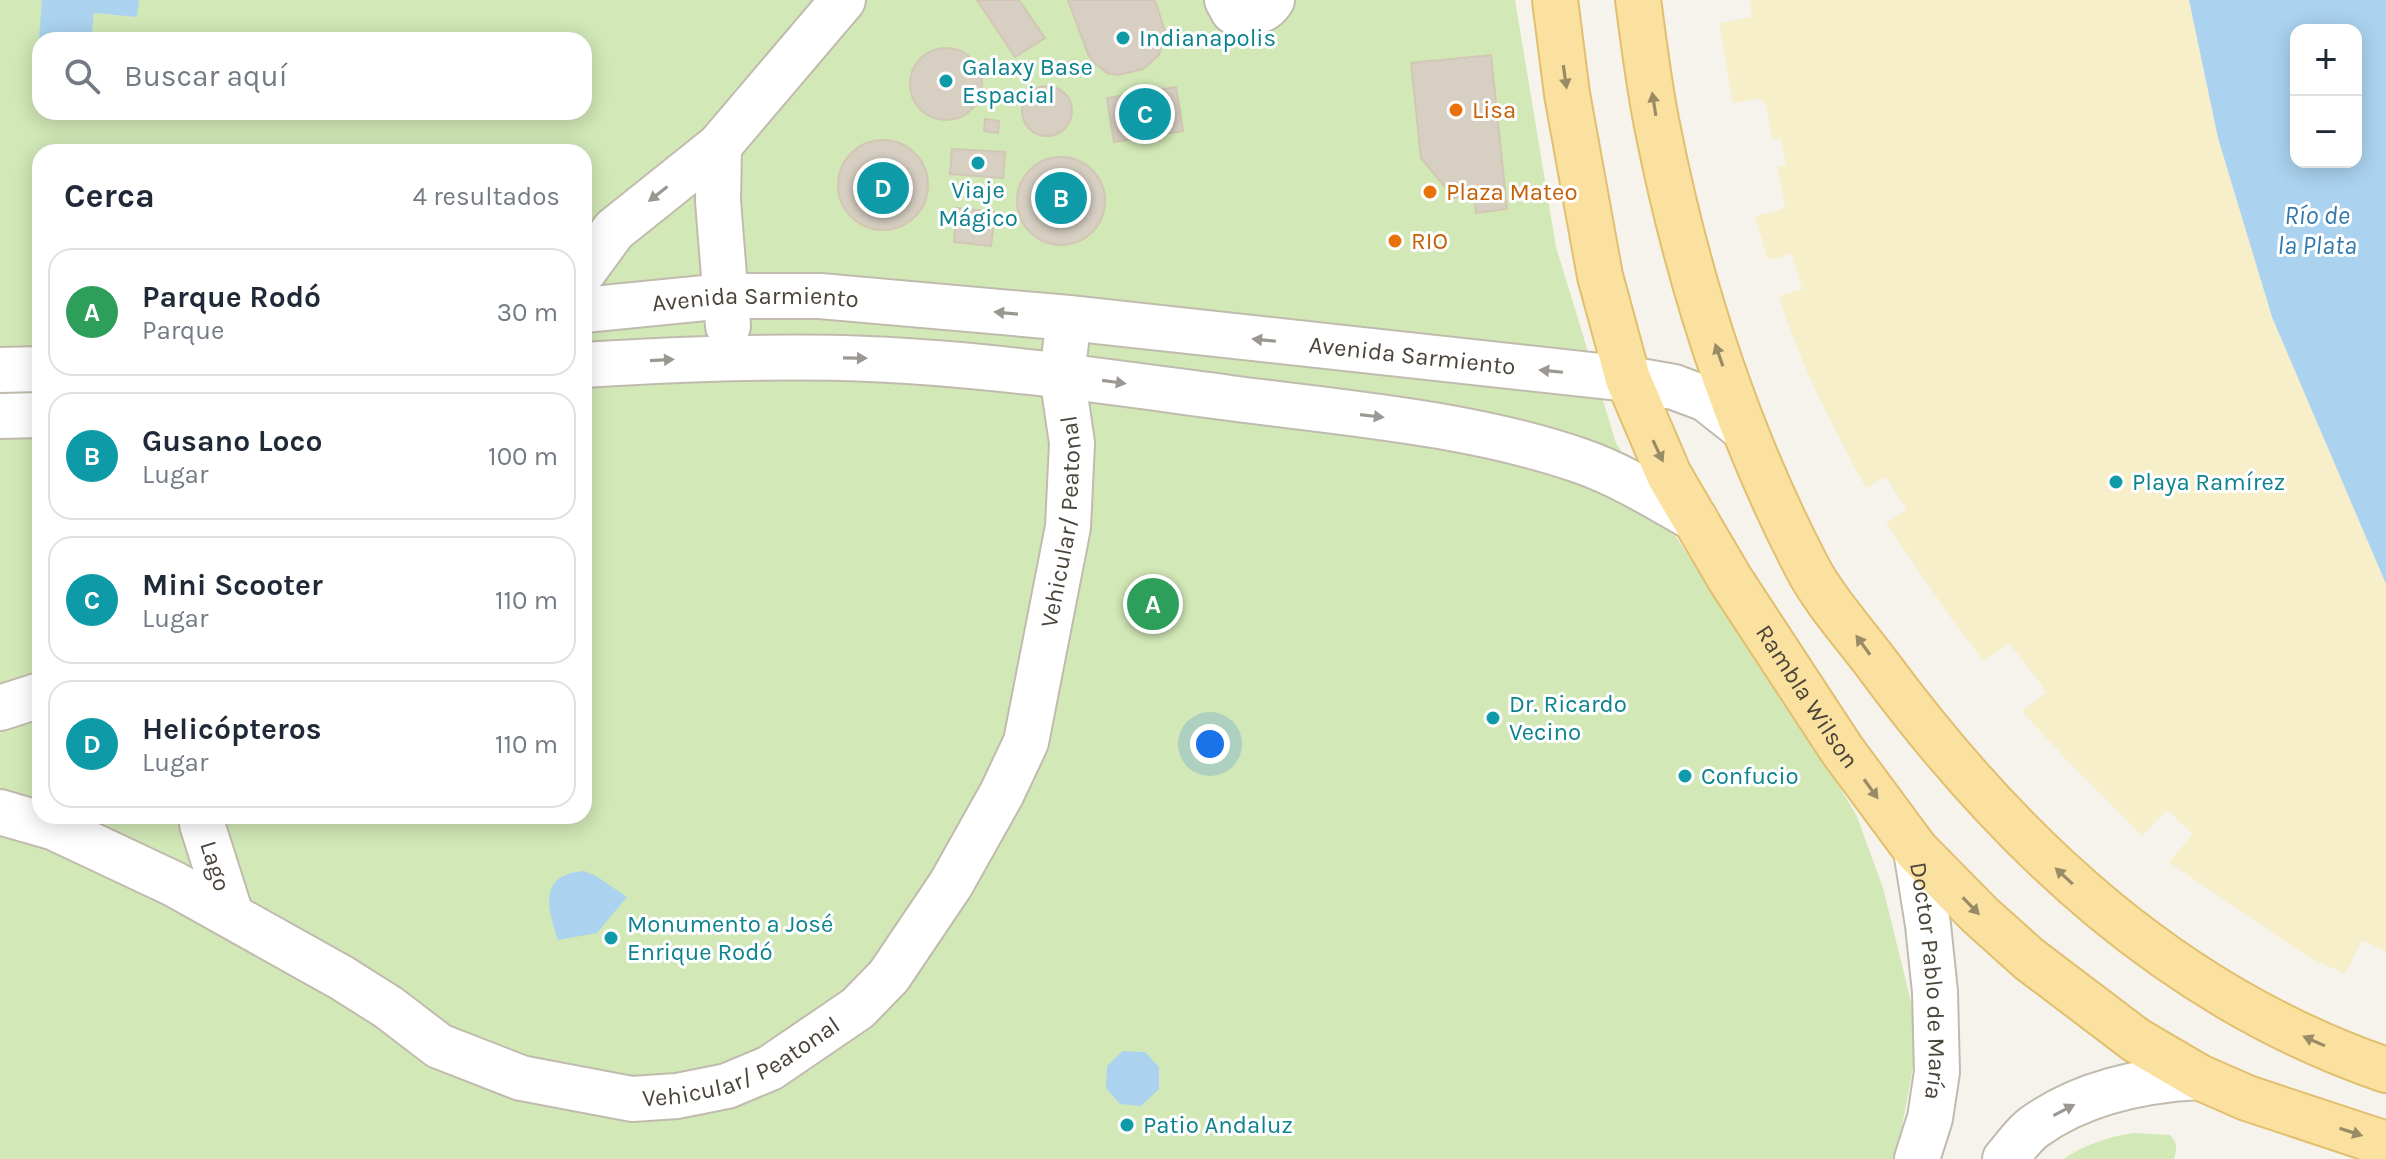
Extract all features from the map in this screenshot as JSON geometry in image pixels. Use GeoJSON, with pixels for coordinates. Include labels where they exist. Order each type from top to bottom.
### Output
{"type":"FeatureCollection","features":[{"type":"Feature","properties":{"kind":"main road","name":"Rambla Wilson"},"geometry":{"type":"LineString","coordinates":[[1555,0],[1567,94],[1600,276],[1628,379],[1669,475],[1730,579],[1842,750],[1916,850],[1980,915],[2029,959],[2136,1040],[2199,1077],[2247,1098],[2386,1144]]}},
{"type":"Feature","properties":{"kind":"main road"},"geometry":{"type":"LineString","coordinates":[[1638,0],[1658,128],[1687,257],[1744,429],[1809,571],[1909,708],[2001,816],[2091,900],[2220,994],[2284,1028],[2386,1070]]}},
{"type":"Feature","properties":{"kind":"street"},"geometry":{"type":"LineString","coordinates":[[592,260],[614,230],[719,146],[843,0]]}},
{"type":"Feature","properties":{"kind":"street"},"geometry":{"type":"LineString","coordinates":[[1227,0],[1233,11],[1244,14],[1259,11],[1272,0]]}},
{"type":"Feature","properties":{"kind":"street"},"geometry":{"type":"LineString","coordinates":[[719,146],[718,201],[731,356]]}},
{"type":"Feature","properties":{"kind":"street","name":"Avenida Sarmiento"},"geometry":{"type":"LineString","coordinates":[[592,309],[725,296],[820,296],[1069,318],[1628,379],[1674,387],[1706,399],[1744,429]]}},
{"type":"Feature","properties":{"kind":"street"},"geometry":{"type":"LineString","coordinates":[[1062,375],[1069,318]]}},
{"type":"Feature","properties":{"kind":"street"},"geometry":{"type":"LineString","coordinates":[[592,365],[731,356],[872,359],[1062,375],[1384,418],[1528,445],[1583,461],[1695,519]]}},
{"type":"Feature","properties":{"kind":"street"},"geometry":{"type":"LineString","coordinates":[[0,370],[32,369]]}},
{"type":"Feature","properties":{"kind":"street","name":"Vehicular/ Peatonal"},"geometry":{"type":"LineString","coordinates":[[41,824],[174,884],[231,915],[376,1000],[439,1046],[521,1078],[632,1099],[677,1096],[727,1086],[770,1068],[858,1008],[889,976],[951,884],[1002,793],[1026,742],[1068,527],[1072,443],[1062,375]]}},
{"type":"Feature","properties":{"kind":"street"},"geometry":{"type":"LineString","coordinates":[[0,416],[32,415]]}},
{"type":"Feature","properties":{"kind":"street"},"geometry":{"type":"LineString","coordinates":[[0,708],[32,698]]}},
{"type":"Feature","properties":{"kind":"street","name":"Vehicular/ Peatonal"},"geometry":{"type":"LineString","coordinates":[[0,812],[32,821]]}},
{"type":"Feature","properties":{"kind":"street","name":"Lago"},"geometry":{"type":"LineString","coordinates":[[202,824],[231,915]]}},
{"type":"Feature","properties":{"kind":"street","name":"Doctor Pablo de María"},"geometry":{"type":"LineString","coordinates":[[1916,850],[1933,979],[1937,1072],[1930,1118],[1917,1159]]}},
{"type":"Feature","properties":{"kind":"street"},"geometry":{"type":"LineString","coordinates":[[2005,1159],[2032,1128],[2087,1099],[2148,1082],[2199,1077]]}},
{"type":"Feature","properties":{"kind":"green space"},"geometry":{"type":"Polygon","coordinates":[[[0,0],[1515,0],[1556,247],[1616,443],[1701,576],[1743,632],[1856,814],[1883,888],[1912,1006],[1914,1062],[1893,1159],[0,1159],[0,0]]]}},
{"type":"Feature","properties":{"kind":"green space"},"geometry":{"type":"Polygon","coordinates":[[[2133,1133],[2170,1135],[2176,1146],[2174,1159],[2063,1159],[2096,1142],[2133,1133]]]}},
{"type":"Feature","properties":{"kind":"sand","name":"Playa Ramírez"},"geometry":{"type":"Polygon","coordinates":[[[1750,0],[2189,0],[2218,138],[2272,317],[2386,584],[2386,952],[2362,940],[2345,974],[2310,958],[2169,862],[2193,834],[2167,810],[2142,836],[2064,757],[2022,711],[2047,692],[2009,643],[1984,661],[1886,523],[1907,510],[1886,477],[1866,488],[1841,441],[1807,371],[1779,296],[1802,289],[1792,254],[1768,260],[1755,216],[1781,210],[1785,204],[1777,167],[1786,165],[1781,138],[1772,139],[1766,103],[1759,99],[1733,103],[1719,23],[1752,17],[1750,0]]]}},
{"type":"Feature","properties":{"kind":"water"},"geometry":{"type":"Polygon","coordinates":[[[42,0],[139,0],[137,17],[94,13],[92,32],[40,32],[42,0]]]}},
{"type":"Feature","properties":{"kind":"water","name":"Río de la Plata"},"geometry":{"type":"Polygon","coordinates":[[[2189,0],[2386,0],[2386,584],[2272,317],[2218,138],[2189,0]]]}},
{"type":"Feature","properties":{"kind":"water"},"geometry":{"type":"Polygon","coordinates":[[[584,871],[627,897],[597,933],[558,940],[549,905],[552,886],[569,874],[584,871]]]}},
{"type":"Feature","properties":{"kind":"water"},"geometry":{"type":"Polygon","coordinates":[[[1123,1051],[1145,1052],[1159,1067],[1159,1089],[1141,1106],[1120,1104],[1106,1088],[1107,1066],[1123,1051]]]}},
{"type":"Feature","properties":{"kind":"building"},"geometry":{"type":"Polygon","coordinates":[[[977,0],[1019,0],[1045,38],[1015,57],[977,0]]]}},
{"type":"Feature","properties":{"kind":"building","name":"Indianapolis"},"geometry":{"type":"Polygon","coordinates":[[[1068,0],[1155,0],[1165,32],[1159,55],[1143,69],[1118,75],[1107,73],[1088,54],[1068,0]]]}},
{"type":"Feature","properties":{"kind":"building","name":"Galaxy Base Espacial"},"geometry":{"type":"Polygon","coordinates":[[[946,48],[972,58],[982,84],[972,110],[946,120],[920,110],[910,84],[920,58],[946,48]]]}},
{"type":"Feature","properties":{"kind":"building","name":"Lisa"},"geometry":{"type":"Polygon","coordinates":[[[1491,55],[1507,209],[1476,213],[1474,195],[1454,198],[1421,158],[1411,63],[1491,55]]]}},
{"type":"Feature","properties":{"kind":"building"},"geometry":{"type":"Polygon","coordinates":[[[1074,60],[1078,72],[1064,76],[1060,65],[1074,60]]]}},
{"type":"Feature","properties":{"kind":"building"},"geometry":{"type":"Polygon","coordinates":[[[1047,86],[1065,93],[1072,111],[1065,129],[1047,136],[1029,129],[1022,111],[1029,93],[1047,86]]]}},
{"type":"Feature","properties":{"kind":"building"},"geometry":{"type":"Polygon","coordinates":[[[1176,87],[1183,131],[1114,142],[1107,98],[1176,87]]]}},
{"type":"Feature","properties":{"kind":"building"},"geometry":{"type":"Polygon","coordinates":[[[985,119],[999,121],[998,133],[984,131],[985,119]]]}},
{"type":"Feature","properties":{"kind":"building"},"geometry":{"type":"Polygon","coordinates":[[[883,140],[900,143],[915,153],[925,168],[928,185],[925,202],[915,217],[900,227],[883,230],[866,227],[851,217],[841,202],[838,185],[841,168],[851,153],[866,143],[883,140]]]}},
{"type":"Feature","properties":{"kind":"building","name":"Viaje Mágico"},"geometry":{"type":"Polygon","coordinates":[[[952,149],[1005,152],[1003,178],[950,174],[952,149]]]}},
{"type":"Feature","properties":{"kind":"building"},"geometry":{"type":"Polygon","coordinates":[[[1061,157],[1078,160],[1092,170],[1102,184],[1105,201],[1102,218],[1092,232],[1078,242],[1061,245],[1044,242],[1030,232],[1020,218],[1017,201],[1020,184],[1030,170],[1044,160],[1061,157]]]}},
{"type":"Feature","properties":{"kind":"building"},"geometry":{"type":"Polygon","coordinates":[[[957,208],[995,212],[991,246],[954,242],[957,208]]]}},
{"type":"Feature","properties":{"kind":"place","name":"Indianapolis"},"geometry":{"type":"Point","coordinates":[1123,38]}},
{"type":"Feature","properties":{"kind":"place","name":"Galaxy Base Espacial"},"geometry":{"type":"Point","coordinates":[946,81]}},
{"type":"Feature","properties":{"kind":"place","name":"Lisa"},"geometry":{"type":"Point","coordinates":[1456,110]}},
{"type":"Feature","properties":{"kind":"place","name":"Mini Scooter"},"geometry":{"type":"Point","coordinates":[1145,114]}},
{"type":"Feature","properties":{"kind":"place","name":"Viaje Mágico"},"geometry":{"type":"Point","coordinates":[978,163]}},
{"type":"Feature","properties":{"kind":"place","name":"Helicópteros"},"geometry":{"type":"Point","coordinates":[883,188]}},
{"type":"Feature","properties":{"kind":"place","name":"Plaza Mateo"},"geometry":{"type":"Point","coordinates":[1430,192]}},
{"type":"Feature","properties":{"kind":"place","name":"Gusano Loco"},"geometry":{"type":"Point","coordinates":[1061,198]}},
{"type":"Feature","properties":{"kind":"place","name":"RIO"},"geometry":{"type":"Point","coordinates":[1395,241]}},
{"type":"Feature","properties":{"kind":"place","name":"Playa Ramírez"},"geometry":{"type":"Point","coordinates":[2116,482]}},
{"type":"Feature","properties":{"kind":"place","name":"Parque Rodó"},"geometry":{"type":"Point","coordinates":[1153,604]}},
{"type":"Feature","properties":{"kind":"place","name":"Dr. Ricardo Vecino"},"geometry":{"type":"Point","coordinates":[1493,718]}},
{"type":"Feature","properties":{"kind":"place","name":"Confucio"},"geometry":{"type":"Point","coordinates":[1685,776]}},
{"type":"Feature","properties":{"kind":"place","name":"Monumento a José Enrique Rodó"},"geometry":{"type":"Point","coordinates":[611,938]}},
{"type":"Feature","properties":{"kind":"place","name":"Patio Andaluz"},"geometry":{"type":"Point","coordinates":[1127,1125]}}]}
